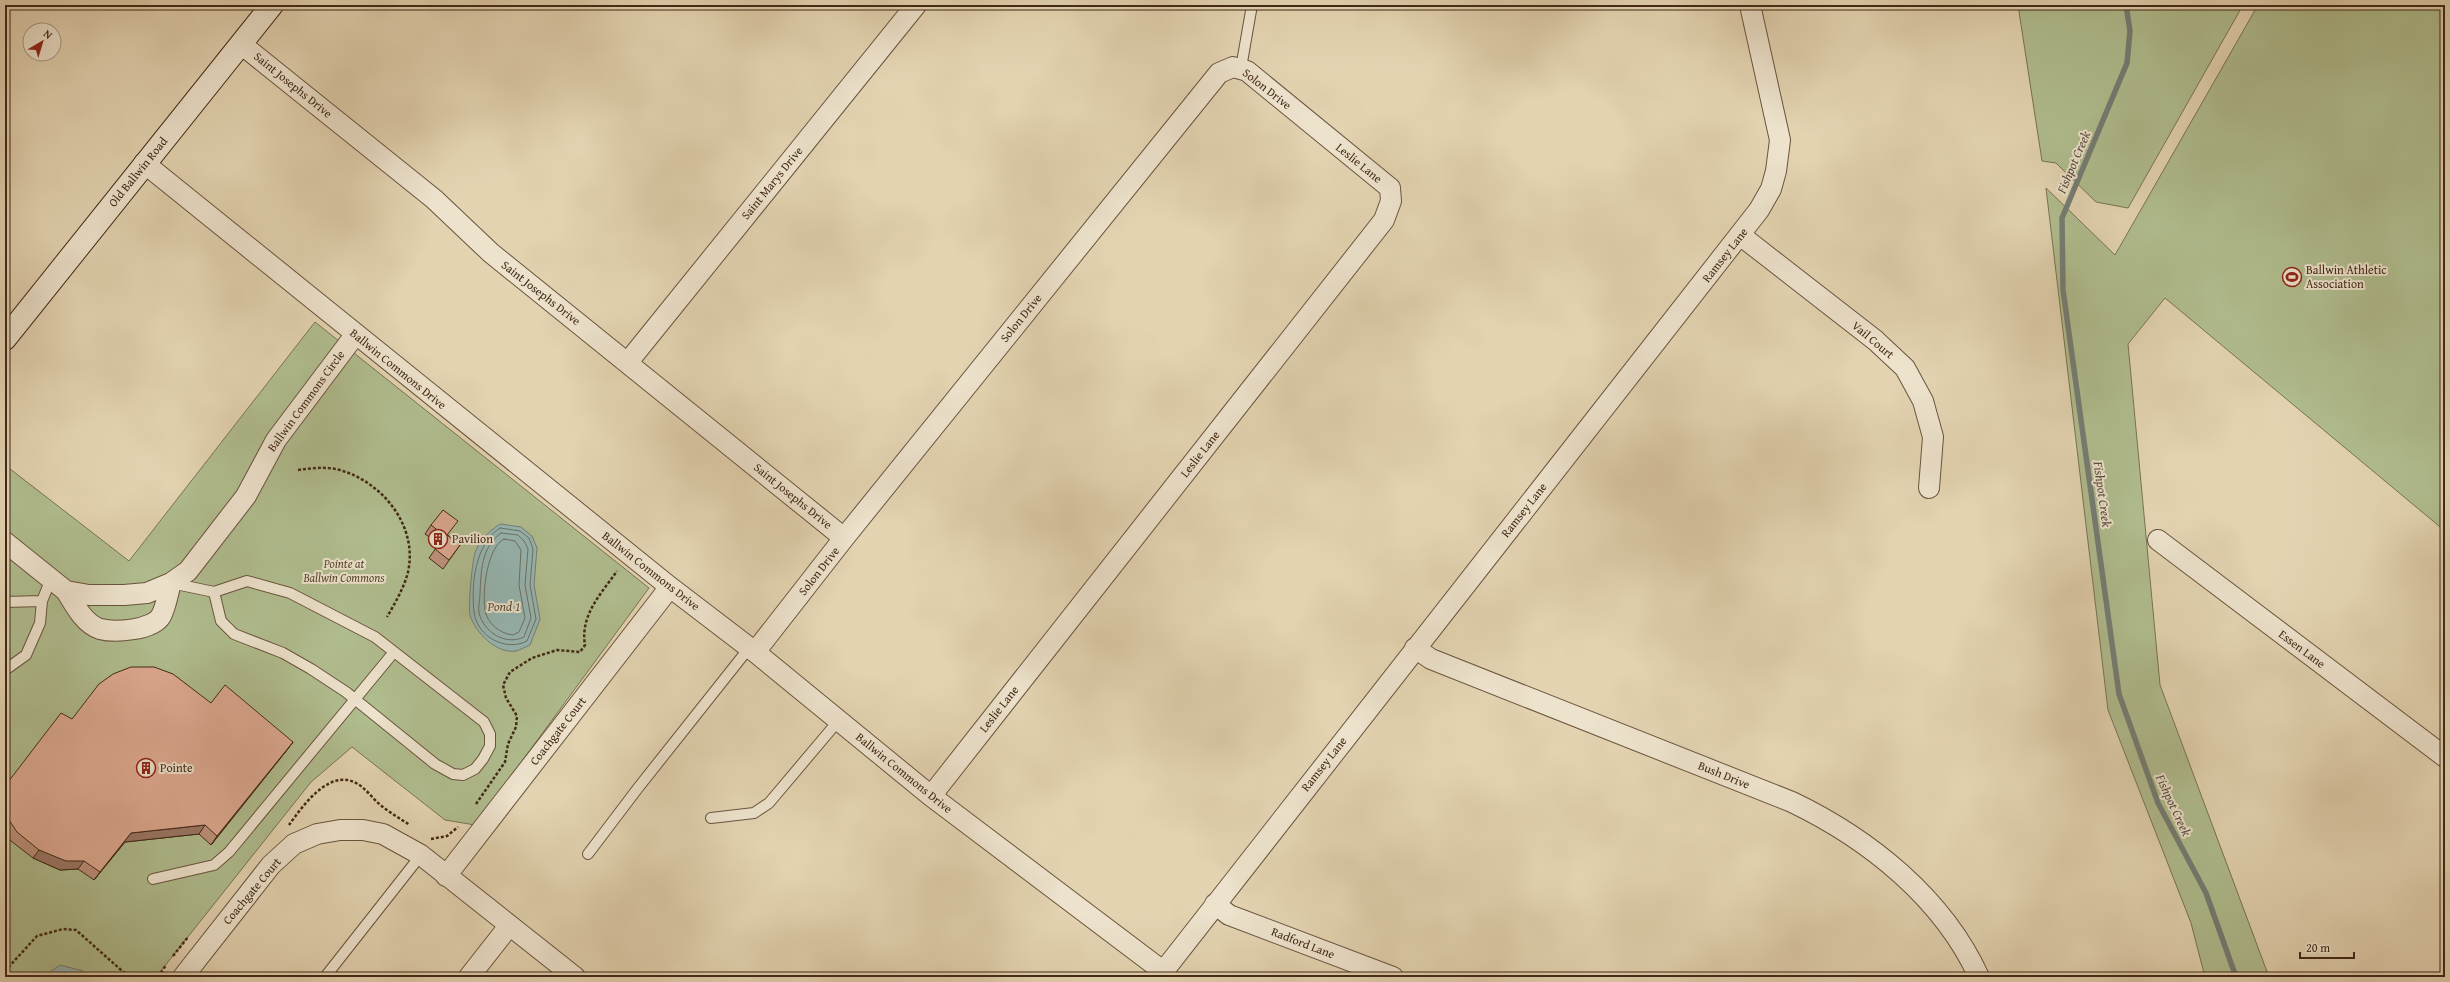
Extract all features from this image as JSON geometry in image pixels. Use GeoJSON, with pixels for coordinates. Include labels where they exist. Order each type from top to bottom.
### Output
{"type":"FeatureCollection","features":[{"type":"Feature","properties":{"kind":"street","name":"Old Ballwin Road"},"geometry":{"type":"LineString","coordinates":[[5,339],[144,163],[272,5]]}},
{"type":"Feature","properties":{"kind":"street","name":"Saint Marys Drive"},"geometry":{"type":"LineString","coordinates":[[628,362],[916,5]]}},
{"type":"Feature","properties":{"kind":"street","name":"Ramsey Lane"},"geometry":{"type":"LineString","coordinates":[[1162,974],[1215,904],[1740,235],[1771,189],[1776,171],[1780,140],[1750,5]]}},
{"type":"Feature","properties":{"kind":"street","name":"Saint Josephs Drive"},"geometry":{"type":"LineString","coordinates":[[241,44],[434,199],[491,253],[628,362],[844,538]]}},
{"type":"Feature","properties":{"kind":"street","name":"Solon Drive"},"geometry":{"type":"LineString","coordinates":[[752,650],[1216,76],[1226,69],[1241,68],[1310,124]]}},
{"type":"Feature","properties":{"kind":"street","name":"Leslie Lane"},"geometry":{"type":"LineString","coordinates":[[931,796],[1384,220],[1391,201],[1390,188],[1310,124]]}},
{"type":"Feature","properties":{"kind":"street","name":"Ballwin Commons Drive"},"geometry":{"type":"LineString","coordinates":[[144,163],[355,335],[670,587],[752,650],[931,796],[1162,974]]}},
{"type":"Feature","properties":{"kind":"street","name":"Vail Court"},"geometry":{"type":"LineString","coordinates":[[1740,235],[1875,340],[1905,368],[1922,402],[1933,436],[1929,488]]}},
{"type":"Feature","properties":{"kind":"street","name":"Ballwin Commons Circle"},"geometry":{"type":"LineString","coordinates":[[5,542],[13,553],[58,585],[88,595],[124,595],[147,593],[171,583],[188,571],[246,496],[276,440],[355,335]]}},
{"type":"Feature","properties":{"kind":"street","name":"Essen Lane"},"geometry":{"type":"LineString","coordinates":[[2158,540],[2445,757]]}},
{"type":"Feature","properties":{"kind":"street"},"geometry":{"type":"LineString","coordinates":[[58,585],[80,614],[100,629],[127,630],[149,626],[161,616],[171,583]]}},
{"type":"Feature","properties":{"kind":"street","name":"Coachgate Court"},"geometry":{"type":"LineString","coordinates":[[446,876],[670,587]]}},
{"type":"Feature","properties":{"kind":"street","name":"Bush Drive"},"geometry":{"type":"LineString","coordinates":[[1416,648],[1431,659],[1785,800],[1824,818],[1852,834],[1882,858],[1934,908],[1962,943],[1979,977]]}},
{"type":"Feature","properties":{"kind":"street","name":"Coachgate Court"},"geometry":{"type":"LineString","coordinates":[[183,977],[271,865],[294,844],[325,833],[340,830],[363,830],[383,834],[421,856],[574,977]]}},
{"type":"Feature","properties":{"kind":"street","name":"Radford Lane"},"geometry":{"type":"LineString","coordinates":[[1215,904],[1229,915],[1392,977]]}},
{"type":"Feature","properties":{"kind":"street"},"geometry":{"type":"LineString","coordinates":[[469,977],[509,926]]}},
{"type":"Feature","properties":{"kind":"lane"},"geometry":{"type":"LineString","coordinates":[[1241,68],[1252,5]]}},
{"type":"Feature","properties":{"kind":"lane"},"geometry":{"type":"LineString","coordinates":[[171,583],[214,592],[233,584],[247,581],[290,593],[375,637],[484,722],[490,734],[490,746],[483,759],[475,769],[463,775],[453,774],[435,764],[356,700],[311,669],[282,653],[234,634],[222,622],[214,592]]}},
{"type":"Feature","properties":{"kind":"lane"},"geometry":{"type":"LineString","coordinates":[[5,670],[26,655],[40,624],[42,601],[58,585]]}},
{"type":"Feature","properties":{"kind":"lane"},"geometry":{"type":"LineString","coordinates":[[5,602],[42,601]]}},
{"type":"Feature","properties":{"kind":"lane"},"geometry":{"type":"LineString","coordinates":[[588,854],[638,788],[752,650]]}},
{"type":"Feature","properties":{"kind":"lane"},"geometry":{"type":"LineString","coordinates":[[152,879],[214,865],[228,852],[356,700],[394,652]]}},
{"type":"Feature","properties":{"kind":"lane"},"geometry":{"type":"LineString","coordinates":[[711,818],[754,813],[769,803],[838,720]]}},
{"type":"Feature","properties":{"kind":"lane"},"geometry":{"type":"LineString","coordinates":[[325,977],[421,856]]}},
{"type":"Feature","properties":{"kind":"path"},"geometry":{"type":"LineString","coordinates":[[298,470],[322,467],[342,470],[361,478],[385,495],[398,515],[406,533],[408,572],[399,596],[387,617]]}},
{"type":"Feature","properties":{"kind":"path"},"geometry":{"type":"LineString","coordinates":[[471,810],[505,762],[508,744],[516,727],[517,716],[506,698],[502,685],[510,672],[532,658],[557,650],[580,652],[585,645],[583,632],[591,607],[618,571]]}},
{"type":"Feature","properties":{"kind":"path"},"geometry":{"type":"LineString","coordinates":[[286,828],[323,786],[334,781],[346,780],[361,786],[378,803],[412,827]]}},
{"type":"Feature","properties":{"kind":"path"},"geometry":{"type":"LineString","coordinates":[[425,835],[431,839],[447,836],[463,823]]}},
{"type":"Feature","properties":{"kind":"path"},"geometry":{"type":"LineString","coordinates":[[5,971],[37,936],[63,929],[76,930],[129,977]]}},
{"type":"Feature","properties":{"kind":"path"},"geometry":{"type":"LineString","coordinates":[[158,977],[192,932]]}},
{"type":"Feature","properties":{"kind":"green space"},"geometry":{"type":"Polygon","coordinates":[[[2018,5],[2243,5],[2128,208],[2096,202],[2056,163],[2042,161],[2018,5]]]}},
{"type":"Feature","properties":{"kind":"green space","name":"Ballwin Athletic Association"},"geometry":{"type":"Polygon","coordinates":[[[2258,5],[2445,5],[2445,531],[2165,298],[2128,344],[2160,685],[2269,977],[2205,977],[2191,923],[2108,710],[2046,188],[2115,255],[2258,5]]]}},
{"type":"Feature","properties":{"kind":"green space","name":"Pointe at Ballwin Commons"},"geometry":{"type":"Polygon","coordinates":[[[315,322],[649,588],[475,825],[445,820],[352,747],[311,782],[156,977],[5,977],[5,465],[129,561],[315,322]]]}},
{"type":"Feature","properties":{"kind":"water","name":"Pond 1"},"geometry":{"type":"Polygon","coordinates":[[[500,524],[521,527],[532,536],[537,548],[534,585],[540,619],[530,645],[516,651],[501,649],[487,640],[476,628],[470,615],[471,585],[475,553],[479,544],[485,537],[500,524]]]}},
{"type":"Feature","properties":{"kind":"water"},"geometry":{"type":"Polygon","coordinates":[[[60,965],[83,971],[87,977],[43,977],[60,965]]]}},
{"type":"Feature","properties":{"kind":"building"},"geometry":{"type":"Polygon","coordinates":[[[443,510],[458,521],[447,535],[460,545],[449,560],[435,549],[445,536],[431,525],[443,510]]]}},
{"type":"Feature","properties":{"kind":"building","name":"Pointe"},"geometry":{"type":"Polygon","coordinates":[[[131,667],[154,667],[173,674],[211,703],[225,685],[293,742],[217,836],[205,825],[131,833],[100,872],[84,861],[66,861],[39,850],[17,832],[5,814],[5,786],[61,713],[72,719],[99,684],[113,674],[131,667]]]}},
{"type":"Feature","properties":{"kind":"waterway","name":"Fishpot Creek"},"geometry":{"type":"LineString","coordinates":[[2126,5],[2130,31],[2127,63],[2062,218],[2063,290],[2119,694],[2158,803],[2206,893],[2236,977]]}},
{"type":"Feature","properties":{"kind":"place","name":"Ballwin Athletic Association"},"geometry":{"type":"Point","coordinates":[2292,277]}},
{"type":"Feature","properties":{"kind":"place","name":"Pavilion"},"geometry":{"type":"Point","coordinates":[438,539]}},
{"type":"Feature","properties":{"kind":"place","name":"Pointe"},"geometry":{"type":"Point","coordinates":[146,768]}}]}
